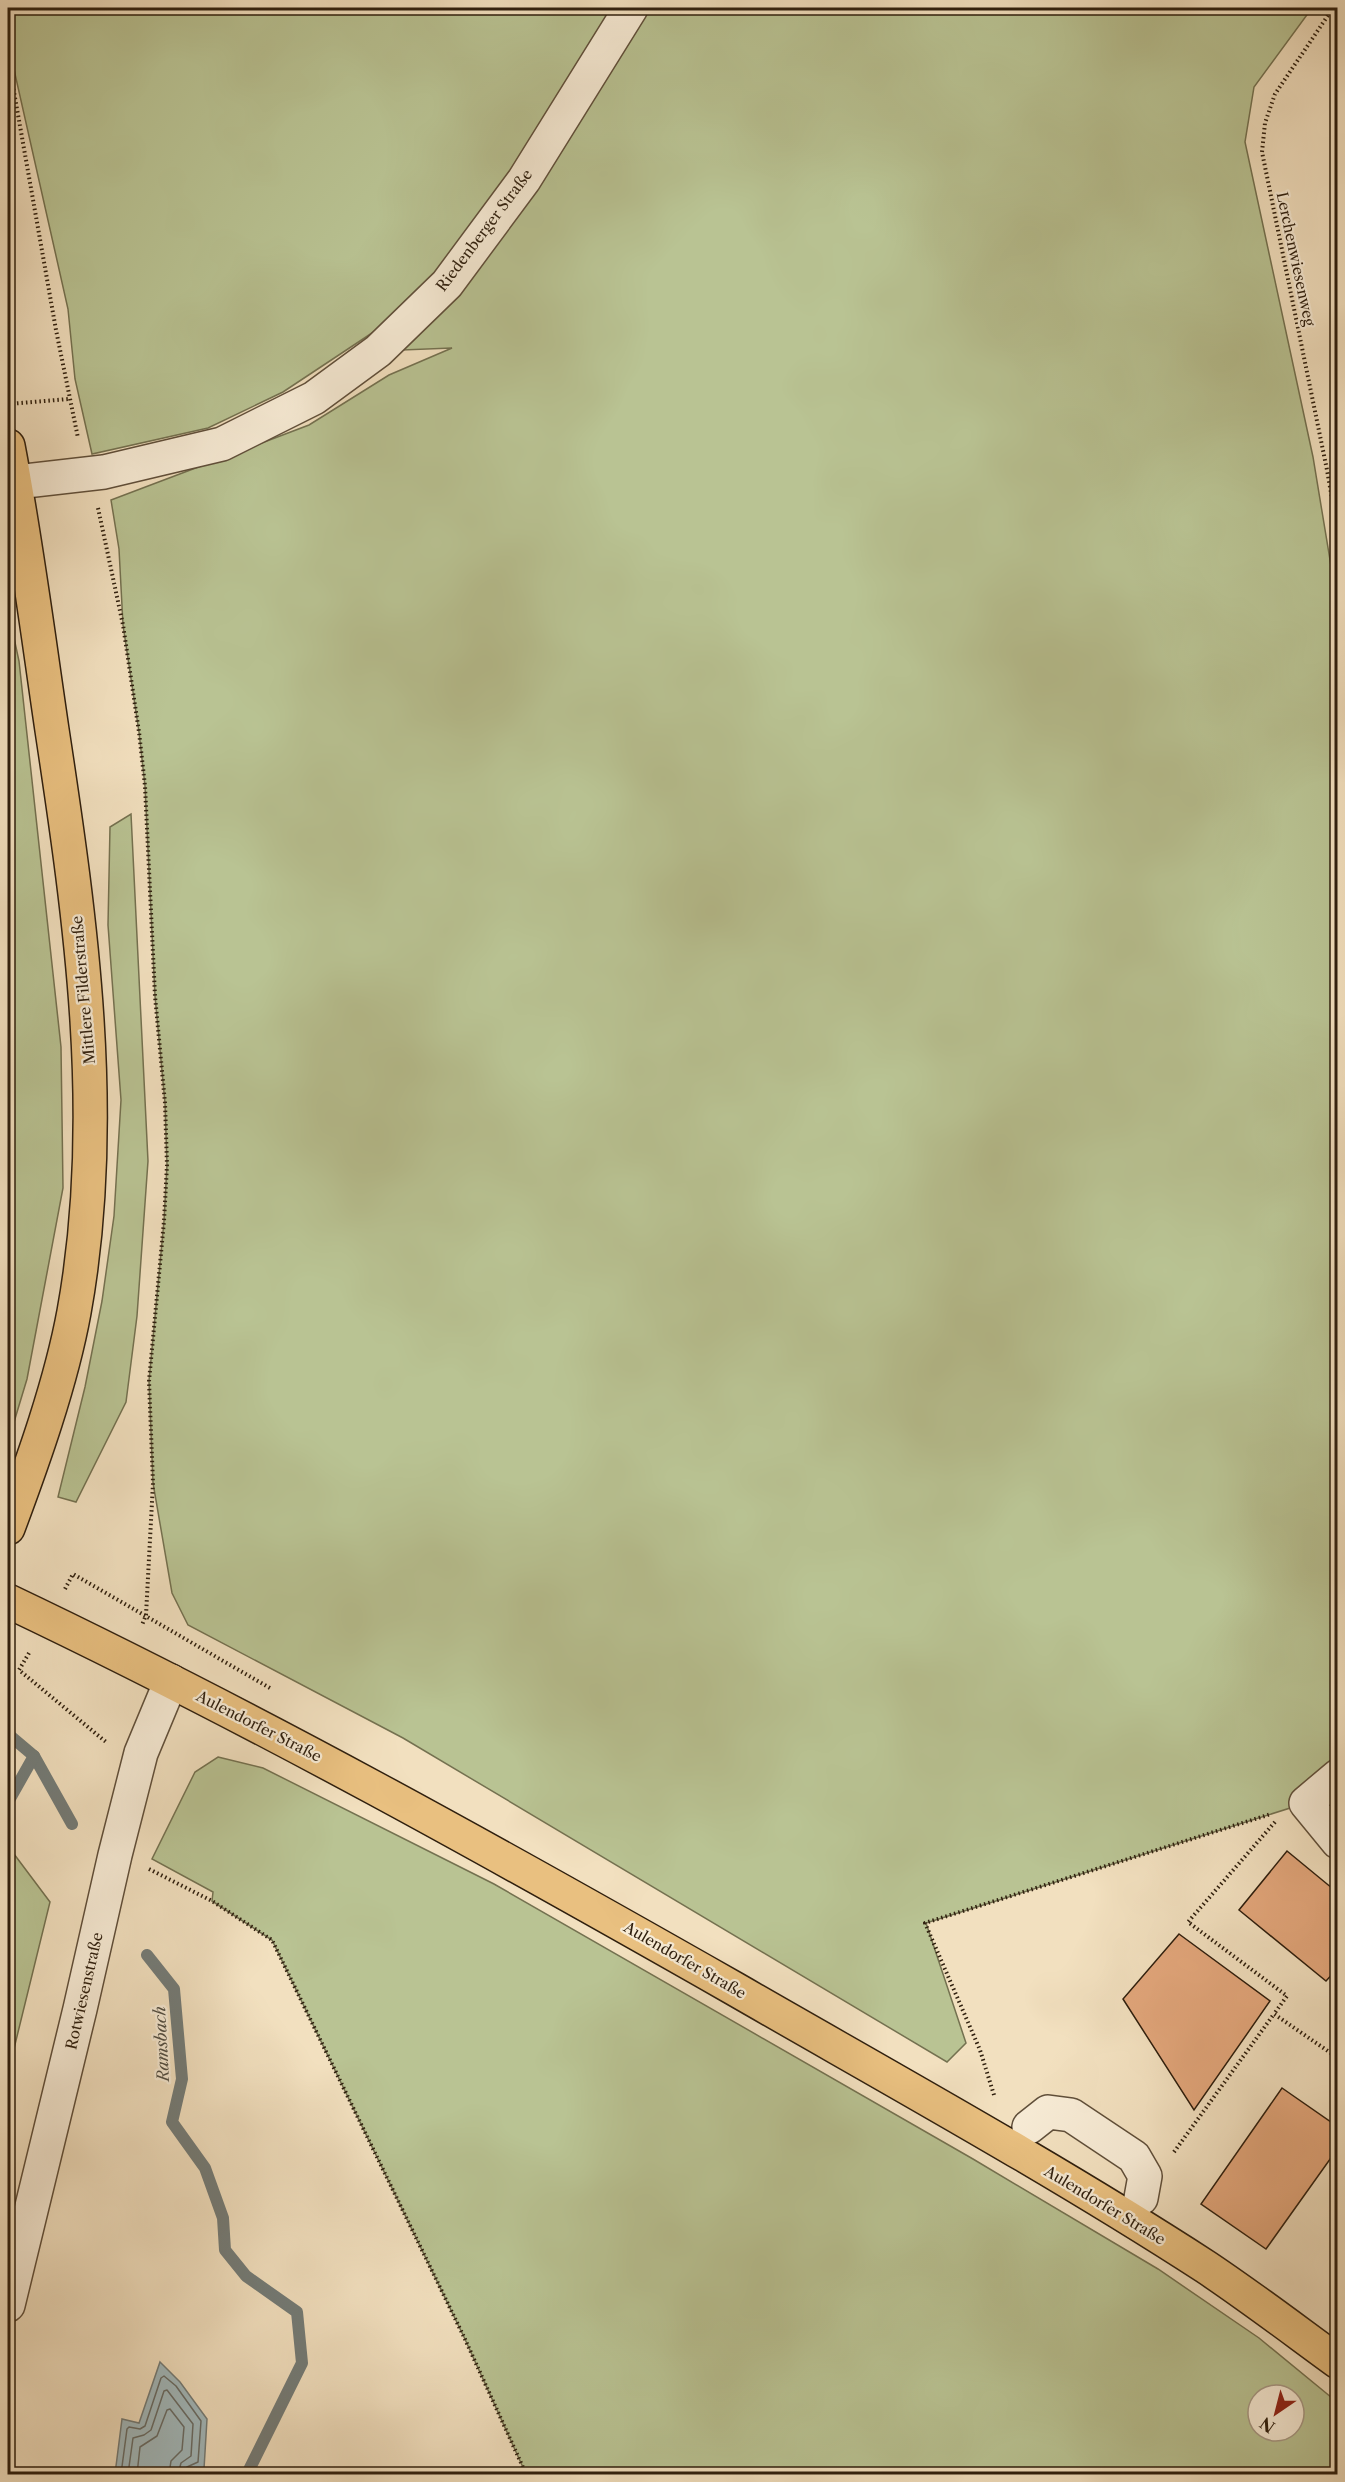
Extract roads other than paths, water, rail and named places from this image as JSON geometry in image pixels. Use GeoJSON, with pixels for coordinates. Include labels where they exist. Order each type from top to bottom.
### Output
{"type":"FeatureCollection","features":[{"type":"Feature","properties":{"kind":"main road","name":"Mittlere Filderstraße"},"geometry":{"type":"LineString","coordinates":[[8,446],[11,482],[69,841],[87,1015],[91,1112],[86,1215],[74,1313],[52,1395],[8,1528]]}},
{"type":"Feature","properties":{"kind":"main road","name":"Aulendorfer Straße"},"geometry":{"type":"LineString","coordinates":[[8,1602],[171,1681],[495,1852],[986,2132],[1210,2270],[1338,2362]]}},
{"type":"Feature","properties":{"kind":"street","name":"Riedenberger Straße"},"geometry":{"type":"LineString","coordinates":[[11,482],[104,472],[222,444],[314,399],[378,351],[447,284],[525,180],[631,8]]}},
{"type":"Feature","properties":{"kind":"street","name":"Rotwiesenstraße"},"geometry":{"type":"LineString","coordinates":[[8,2305],[141,1753],[171,1681]]}},
{"type":"Feature","properties":{"kind":"street"},"geometry":{"type":"LineString","coordinates":[[1338,1776],[1296,1806],[1338,1842]]}},
{"type":"Feature","properties":{"kind":"street"},"geometry":{"type":"LineString","coordinates":[[1029,2127],[1048,2112],[1071,2115],[1134,2157],[1145,2176],[1141,2198]]}},
{"type":"Feature","properties":{"kind":"water"},"geometry":{"type":"Polygon","coordinates":[[[160,2362],[180,2382],[207,2419],[204,2469],[192,2471],[190,2474],[115,2474],[122,2419],[139,2423],[160,2362]]]}},
{"type":"Feature","properties":{"kind":"waterway","name":"Ramsbach"},"geometry":{"type":"LineString","coordinates":[[8,1734],[34,1756],[72,1824]]}},
{"type":"Feature","properties":{"kind":"waterway"},"geometry":{"type":"LineString","coordinates":[[8,1802],[34,1756]]}},
{"type":"Feature","properties":{"kind":"waterway","name":"Ramsbach"},"geometry":{"type":"LineString","coordinates":[[147,1955],[174,1989],[182,2079],[172,2122],[205,2168],[223,2218],[225,2250],[246,2276],[297,2312],[302,2363],[247,2474]]}}]}
